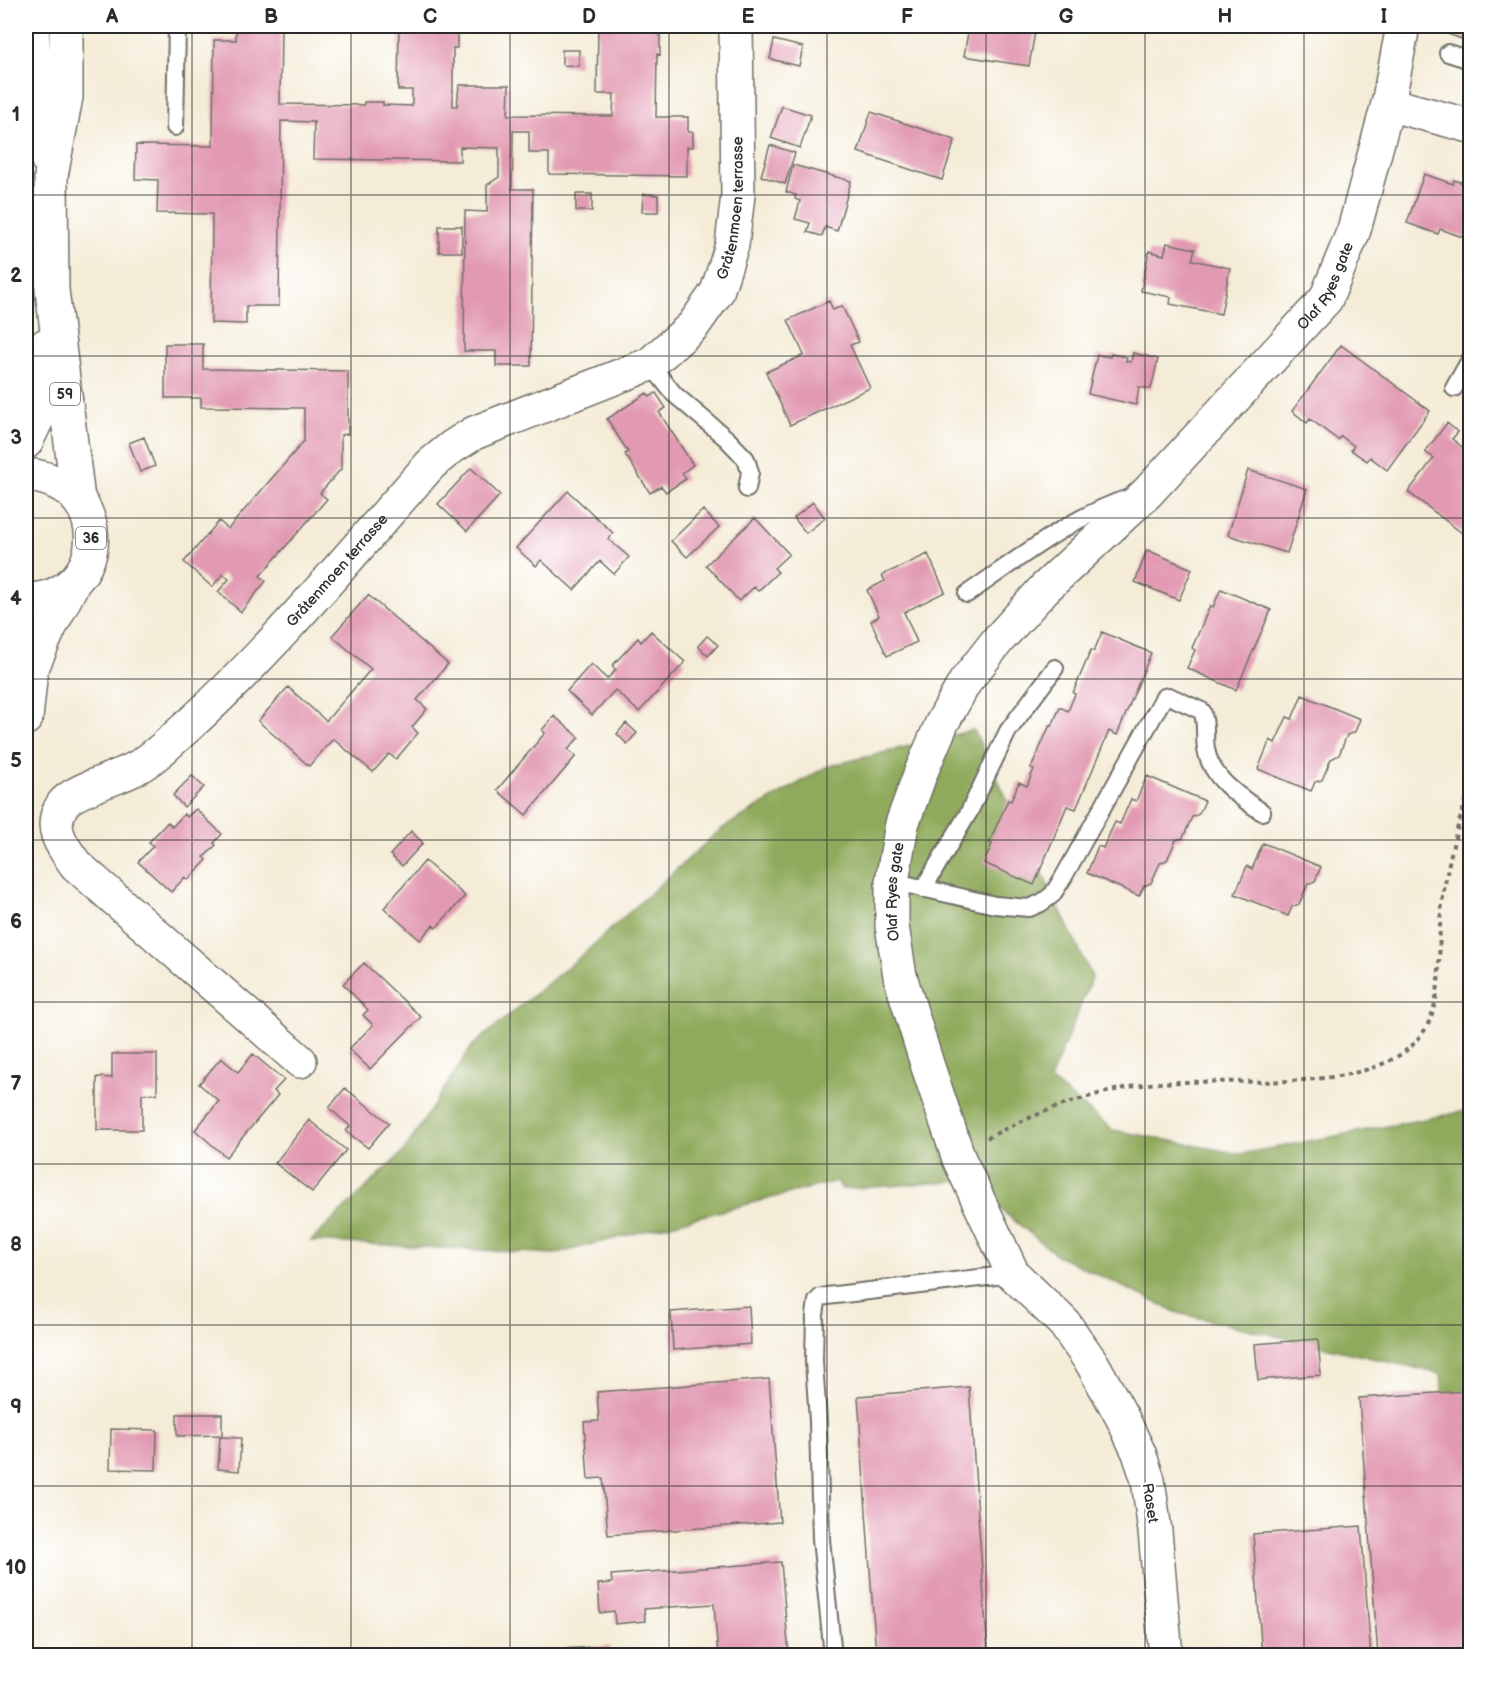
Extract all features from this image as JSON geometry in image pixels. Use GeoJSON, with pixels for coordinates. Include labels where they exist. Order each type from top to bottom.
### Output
{"type":"FeatureCollection","features":[{"type":"Feature","properties":{"kind":"main road","name":"59"},"geometry":{"type":"LineString","coordinates":[[32,26],[35,99],[51,176],[52,290],[78,499]]}},
{"type":"Feature","properties":{"kind":"main road","name":"59"},"geometry":{"type":"LineString","coordinates":[[51,176],[66,97],[66,26]]}},
{"type":"Feature","properties":{"kind":"main road","name":"Gråtenmoen terrasse"},"geometry":{"type":"LineString","coordinates":[[300,1062],[76,865],[59,842],[55,822],[63,802],[84,790],[138,767],[178,736],[236,682],[431,464],[452,447],[474,433],[650,364],[693,326],[717,292],[732,245],[738,195],[736,26]]}},
{"type":"Feature","properties":{"kind":"main road","name":"Olaf Ryes gate"},"geometry":{"type":"LineString","coordinates":[[1092,1363],[1064,1323],[1013,1274],[959,1159],[900,976],[892,926],[908,885],[902,824],[942,723],[965,682],[998,640],[1044,589],[1147,493],[1326,299],[1354,230],[1388,104],[1403,26]]}},
{"type":"Feature","properties":{"kind":"main road"},"geometry":{"type":"LineString","coordinates":[[1388,104],[1470,126]]}},
{"type":"Feature","properties":{"kind":"main road","name":"59"},"geometry":{"type":"LineString","coordinates":[[26,442],[38,417],[52,290]]}},
{"type":"Feature","properties":{"kind":"main road","name":"36"},"geometry":{"type":"LineString","coordinates":[[26,476],[46,478],[65,486],[78,499],[87,514],[92,532],[91,551],[84,568],[73,583],[50,627],[31,670],[26,718]]}},
{"type":"Feature","properties":{"kind":"main road"},"geometry":{"type":"LineString","coordinates":[[26,600],[40,600],[58,593],[73,583]]}},
{"type":"Feature","properties":{"kind":"main road","name":"Raset"},"geometry":{"type":"LineString","coordinates":[[1092,1363],[1122,1417],[1139,1453],[1148,1480],[1166,1656]]}},
{"type":"Feature","properties":{"kind":"lane"},"geometry":{"type":"LineString","coordinates":[[175,127],[177,26]]}},
{"type":"Feature","properties":{"kind":"lane"},"geometry":{"type":"LineString","coordinates":[[1448,53],[1470,60]]}},
{"type":"Feature","properties":{"kind":"lane"},"geometry":{"type":"LineString","coordinates":[[1454,388],[1470,360]]}},
{"type":"Feature","properties":{"kind":"lane"},"geometry":{"type":"LineString","coordinates":[[650,364],[674,394],[727,439],[746,459],[750,472],[747,489]]}},
{"type":"Feature","properties":{"kind":"lane"},"geometry":{"type":"LineString","coordinates":[[967,594],[1079,519],[1115,502],[1147,493]]}},
{"type":"Feature","properties":{"kind":"lane"},"geometry":{"type":"LineString","coordinates":[[1055,668],[1008,731],[969,812],[908,885],[1015,908],[1029,908],[1052,895],[1164,697],[1169,696],[1202,711],[1207,752],[1215,771],[1234,792],[1262,812]]}},
{"type":"Feature","properties":{"kind":"lane"},"geometry":{"type":"LineString","coordinates":[[833,1656],[820,1539],[818,1421],[814,1361],[814,1315],[817,1301],[826,1296],[1013,1274]]}},
{"type":"Feature","properties":{"kind":"path"},"geometry":{"type":"LineString","coordinates":[[959,1159],[984,1140],[1014,1125],[1039,1114],[1112,1090],[1163,1082],[1316,1079],[1366,1071],[1401,1054],[1414,1043],[1427,1025],[1434,1008],[1438,980],[1438,944],[1447,871],[1470,788]]}},
{"type":"Feature","properties":{"kind":"green space"},"geometry":{"type":"Polygon","coordinates":[[[974,730],[1092,977],[1050,1080],[1113,1130],[1241,1154],[1466,1111],[1470,1115],[1470,1613],[1458,1607],[1441,1374],[1178,1313],[1057,1255],[965,1181],[842,1189],[837,1181],[555,1254],[311,1241],[404,1151],[472,1046],[581,956],[721,829],[826,767],[974,730]]]}},
{"type":"Feature","properties":{"kind":"building"},"geometry":{"type":"Polygon","coordinates":[[[236,26],[281,26],[280,104],[364,105],[364,102],[383,102],[383,105],[412,106],[412,90],[398,90],[399,26],[453,26],[453,29],[457,29],[457,48],[453,48],[453,106],[457,106],[459,85],[509,85],[508,115],[613,116],[614,94],[597,94],[598,26],[657,26],[657,30],[660,30],[660,55],[657,54],[656,117],[688,117],[688,132],[693,132],[693,147],[687,147],[687,176],[549,174],[549,153],[529,153],[529,131],[513,131],[512,189],[533,189],[531,366],[496,366],[496,351],[464,351],[465,211],[487,212],[487,185],[499,177],[499,148],[460,147],[460,161],[313,159],[314,122],[281,121],[279,306],[246,306],[246,324],[211,323],[212,214],[157,213],[158,180],[135,179],[136,145],[213,146],[214,40],[236,40],[236,26]]]}},
{"type":"Feature","properties":{"kind":"building"},"geometry":{"type":"Polygon","coordinates":[[[969,26],[1036,26],[1029,66],[964,56],[969,26]]]}},
{"type":"Feature","properties":{"kind":"building"},"geometry":{"type":"Polygon","coordinates":[[[1444,26],[1470,26],[1470,42],[1442,32],[1444,26]]]}},
{"type":"Feature","properties":{"kind":"building"},"geometry":{"type":"Polygon","coordinates":[[[774,40],[803,47],[799,66],[770,59],[774,40]]]}},
{"type":"Feature","properties":{"kind":"building"},"geometry":{"type":"Polygon","coordinates":[[[562,50],[579,50],[579,66],[562,65],[562,50]]]}},
{"type":"Feature","properties":{"kind":"building"},"geometry":{"type":"Polygon","coordinates":[[[782,106],[811,115],[800,148],[771,138],[782,106]]]}},
{"type":"Feature","properties":{"kind":"building"},"geometry":{"type":"Polygon","coordinates":[[[871,112],[955,140],[942,180],[858,152],[871,112]]]}},
{"type":"Feature","properties":{"kind":"building"},"geometry":{"type":"Polygon","coordinates":[[[770,145],[795,153],[785,184],[761,176],[770,145]]]}},
{"type":"Feature","properties":{"kind":"building"},"geometry":{"type":"Polygon","coordinates":[[[793,165],[851,181],[837,231],[825,227],[822,236],[807,232],[810,223],[795,219],[800,201],[795,199],[796,195],[786,192],[793,165]]]}},
{"type":"Feature","properties":{"kind":"building"},"geometry":{"type":"Polygon","coordinates":[[[1424,174],[1453,184],[1454,180],[1470,185],[1470,235],[1468,239],[1440,229],[1438,234],[1407,223],[1424,174]]]}},
{"type":"Feature","properties":{"kind":"building"},"geometry":{"type":"Polygon","coordinates":[[[576,194],[592,194],[592,211],[576,211],[576,194]]]}},
{"type":"Feature","properties":{"kind":"building"},"geometry":{"type":"Polygon","coordinates":[[[643,194],[658,195],[658,212],[642,212],[643,194]]]}},
{"type":"Feature","properties":{"kind":"building"},"geometry":{"type":"Polygon","coordinates":[[[439,226],[462,226],[462,252],[439,252],[439,226]]]}},
{"type":"Feature","properties":{"kind":"building"},"geometry":{"type":"Polygon","coordinates":[[[1167,243],[1195,249],[1192,260],[1230,268],[1221,314],[1170,304],[1171,297],[1141,291],[1149,251],[1164,255],[1167,243]]]}},
{"type":"Feature","properties":{"kind":"building"},"geometry":{"type":"Polygon","coordinates":[[[829,301],[833,310],[842,306],[859,342],[850,345],[870,388],[790,425],[766,372],[804,355],[788,320],[829,301]]]}},
{"type":"Feature","properties":{"kind":"building"},"geometry":{"type":"Polygon","coordinates":[[[165,344],[203,344],[203,369],[348,371],[348,434],[341,435],[341,469],[320,493],[327,499],[260,576],[266,581],[241,612],[218,592],[229,579],[223,574],[212,587],[184,562],[219,521],[228,529],[304,441],[304,408],[201,407],[201,398],[165,398],[165,344]]]}},
{"type":"Feature","properties":{"kind":"building"},"geometry":{"type":"Polygon","coordinates":[[[1341,345],[1430,411],[1387,470],[1370,457],[1367,461],[1351,450],[1354,446],[1341,436],[1338,440],[1310,419],[1307,423],[1292,411],[1341,345]]]}},
{"type":"Feature","properties":{"kind":"building"},"geometry":{"type":"Polygon","coordinates":[[[1133,353],[1158,359],[1151,389],[1139,387],[1136,405],[1088,394],[1097,355],[1110,357],[1111,354],[1127,357],[1126,361],[1131,362],[1133,353]]]}},
{"type":"Feature","properties":{"kind":"building"},"geometry":{"type":"Polygon","coordinates":[[[647,393],[650,397],[656,393],[666,408],[659,412],[693,465],[682,473],[686,479],[666,492],[661,486],[650,493],[625,454],[628,452],[607,419],[647,393]]]}},
{"type":"Feature","properties":{"kind":"building"},"geometry":{"type":"Polygon","coordinates":[[[1447,423],[1458,432],[1452,439],[1470,453],[1470,539],[1408,492],[1434,458],[1425,452],[1447,423]]]}},
{"type":"Feature","properties":{"kind":"building"},"geometry":{"type":"Polygon","coordinates":[[[144,437],[155,466],[140,472],[129,443],[144,437]]]}},
{"type":"Feature","properties":{"kind":"building"},"geometry":{"type":"Polygon","coordinates":[[[471,468],[500,495],[467,531],[438,504],[471,468]]]}},
{"type":"Feature","properties":{"kind":"building"},"geometry":{"type":"Polygon","coordinates":[[[1248,470],[1307,489],[1287,553],[1228,535],[1248,470]]]}},
{"type":"Feature","properties":{"kind":"building"},"geometry":{"type":"Polygon","coordinates":[[[568,491],[613,533],[608,539],[629,557],[614,574],[600,561],[574,590],[541,560],[536,566],[516,548],[568,491]]]}},
{"type":"Feature","properties":{"kind":"building"},"geometry":{"type":"Polygon","coordinates":[[[813,502],[825,518],[806,533],[794,518],[813,502]]]}},
{"type":"Feature","properties":{"kind":"building"},"geometry":{"type":"Polygon","coordinates":[[[703,510],[719,527],[687,557],[671,541],[703,510]]]}},
{"type":"Feature","properties":{"kind":"building"},"geometry":{"type":"Polygon","coordinates":[[[755,518],[789,554],[774,568],[778,572],[758,591],[754,587],[739,601],[706,565],[755,518]]]}},
{"type":"Feature","properties":{"kind":"building"},"geometry":{"type":"Polygon","coordinates":[[[1147,550],[1192,569],[1179,600],[1135,582],[1147,550]]]}},
{"type":"Feature","properties":{"kind":"building"},"geometry":{"type":"Polygon","coordinates":[[[928,554],[945,592],[904,612],[917,642],[887,656],[871,621],[879,616],[867,590],[885,581],[882,575],[928,554]]]}},
{"type":"Feature","properties":{"kind":"building"},"geometry":{"type":"Polygon","coordinates":[[[1221,589],[1271,610],[1236,690],[1187,668],[1195,650],[1192,648],[1210,606],[1213,607],[1221,589]]]}},
{"type":"Feature","properties":{"kind":"building"},"geometry":{"type":"Polygon","coordinates":[[[368,595],[448,664],[417,700],[427,709],[412,727],[418,733],[396,759],[389,754],[373,772],[333,739],[309,766],[258,721],[288,687],[326,721],[371,669],[332,636],[368,595]]]}},
{"type":"Feature","properties":{"kind":"building"},"geometry":{"type":"Polygon","coordinates":[[[651,631],[685,662],[639,712],[615,690],[592,715],[567,691],[591,664],[607,679],[616,670],[612,666],[638,638],[641,642],[651,631]]]}},
{"type":"Feature","properties":{"kind":"building"},"geometry":{"type":"Polygon","coordinates":[[[1102,632],[1151,653],[1117,735],[1109,731],[1076,809],[1067,806],[1034,885],[984,863],[992,844],[989,843],[1008,800],[1011,801],[1019,782],[1027,786],[1034,769],[1031,768],[1060,707],[1068,711],[1091,650],[1094,651],[1102,632]]]}},
{"type":"Feature","properties":{"kind":"building"},"geometry":{"type":"Polygon","coordinates":[[[707,636],[718,645],[708,656],[698,646],[707,636]]]}},
{"type":"Feature","properties":{"kind":"building"},"geometry":{"type":"Polygon","coordinates":[[[1302,695],[1360,719],[1355,732],[1347,735],[1339,755],[1331,759],[1322,780],[1315,782],[1311,791],[1258,769],[1270,740],[1275,743],[1287,717],[1292,719],[1302,695]]]}},
{"type":"Feature","properties":{"kind":"building"},"geometry":{"type":"Polygon","coordinates":[[[554,716],[579,737],[568,750],[576,756],[526,815],[497,790],[545,733],[542,730],[554,716]]]}},
{"type":"Feature","properties":{"kind":"building"},"geometry":{"type":"Polygon","coordinates":[[[626,723],[637,733],[627,744],[617,734],[626,723]]]}},
{"type":"Feature","properties":{"kind":"building"},"geometry":{"type":"Polygon","coordinates":[[[192,776],[204,787],[184,807],[173,795],[192,776]]]}},
{"type":"Feature","properties":{"kind":"building"},"geometry":{"type":"Polygon","coordinates":[[[1147,776],[1205,801],[1199,814],[1192,817],[1183,838],[1176,840],[1167,860],[1160,863],[1151,883],[1144,886],[1139,896],[1087,873],[1098,846],[1103,848],[1115,822],[1120,824],[1131,799],[1136,801],[1147,776]]]}},
{"type":"Feature","properties":{"kind":"building"},"geometry":{"type":"Polygon","coordinates":[[[196,809],[222,834],[214,843],[216,845],[204,857],[207,860],[188,880],[185,877],[171,892],[138,862],[153,846],[149,842],[168,822],[172,827],[184,814],[187,817],[196,809]]]}},
{"type":"Feature","properties":{"kind":"building"},"geometry":{"type":"Polygon","coordinates":[[[411,831],[423,843],[402,866],[390,855],[411,831]]]}},
{"type":"Feature","properties":{"kind":"building"},"geometry":{"type":"Polygon","coordinates":[[[1263,843],[1321,867],[1315,881],[1308,884],[1299,904],[1292,907],[1288,916],[1235,894],[1247,866],[1252,869],[1263,843]]]}},
{"type":"Feature","properties":{"kind":"building"},"geometry":{"type":"Polygon","coordinates":[[[425,861],[465,896],[436,928],[433,925],[420,940],[384,908],[425,861]]]}},
{"type":"Feature","properties":{"kind":"building"},"geometry":{"type":"Polygon","coordinates":[[[364,963],[421,1017],[370,1069],[349,1049],[373,1025],[363,1015],[368,1010],[343,984],[364,963]]]}},
{"type":"Feature","properties":{"kind":"building"},"geometry":{"type":"Polygon","coordinates":[[[112,1054],[157,1054],[157,1094],[142,1094],[142,1130],[97,1130],[97,1077],[112,1078],[112,1054]]]}},
{"type":"Feature","properties":{"kind":"building"},"geometry":{"type":"Polygon","coordinates":[[[253,1054],[284,1080],[274,1091],[278,1095],[226,1157],[195,1130],[219,1101],[199,1084],[221,1058],[238,1072],[253,1054]]]}},
{"type":"Feature","properties":{"kind":"building"},"geometry":{"type":"Polygon","coordinates":[[[345,1088],[389,1123],[368,1148],[346,1131],[350,1126],[329,1108],[345,1088]]]}},
{"type":"Feature","properties":{"kind":"building"},"geometry":{"type":"Polygon","coordinates":[[[309,1120],[346,1150],[312,1192],[275,1163],[309,1120]]]}},
{"type":"Feature","properties":{"kind":"building"},"geometry":{"type":"Polygon","coordinates":[[[749,1306],[751,1344],[673,1350],[671,1312],[749,1306]]]}},
{"type":"Feature","properties":{"kind":"building"},"geometry":{"type":"Polygon","coordinates":[[[1318,1339],[1321,1375],[1258,1380],[1255,1344],[1318,1339]]]}},
{"type":"Feature","properties":{"kind":"building"},"geometry":{"type":"Polygon","coordinates":[[[769,1379],[780,1522],[608,1535],[603,1478],[588,1479],[584,1422],[599,1421],[597,1392],[769,1379]]]}},
{"type":"Feature","properties":{"kind":"building"},"geometry":{"type":"Polygon","coordinates":[[[969,1387],[988,1656],[876,1656],[858,1396],[969,1387]]]}},
{"type":"Feature","properties":{"kind":"building"},"geometry":{"type":"Polygon","coordinates":[[[1466,1391],[1470,1449],[1470,1656],[1378,1656],[1359,1398],[1466,1391]]]}},
{"type":"Feature","properties":{"kind":"building"},"geometry":{"type":"Polygon","coordinates":[[[177,1414],[222,1414],[222,1435],[177,1436],[177,1414]]]}},
{"type":"Feature","properties":{"kind":"building"},"geometry":{"type":"Polygon","coordinates":[[[111,1429],[157,1430],[156,1470],[110,1469],[111,1429]]]}},
{"type":"Feature","properties":{"kind":"building"},"geometry":{"type":"Polygon","coordinates":[[[220,1437],[241,1438],[239,1471],[218,1469],[220,1437]]]}},
{"type":"Feature","properties":{"kind":"building"},"geometry":{"type":"Polygon","coordinates":[[[1361,1526],[1371,1656],[1262,1656],[1253,1534],[1361,1526]]]}},
{"type":"Feature","properties":{"kind":"building"},"geometry":{"type":"Polygon","coordinates":[[[781,1562],[789,1656],[718,1656],[714,1604],[644,1609],[645,1621],[615,1624],[614,1611],[600,1613],[598,1584],[612,1583],[611,1575],[781,1562]]]}},
{"type":"Feature","properties":{"kind":"building"},"geometry":{"type":"Polygon","coordinates":[[[610,1646],[611,1656],[561,1656],[561,1649],[610,1646]]]}}]}
